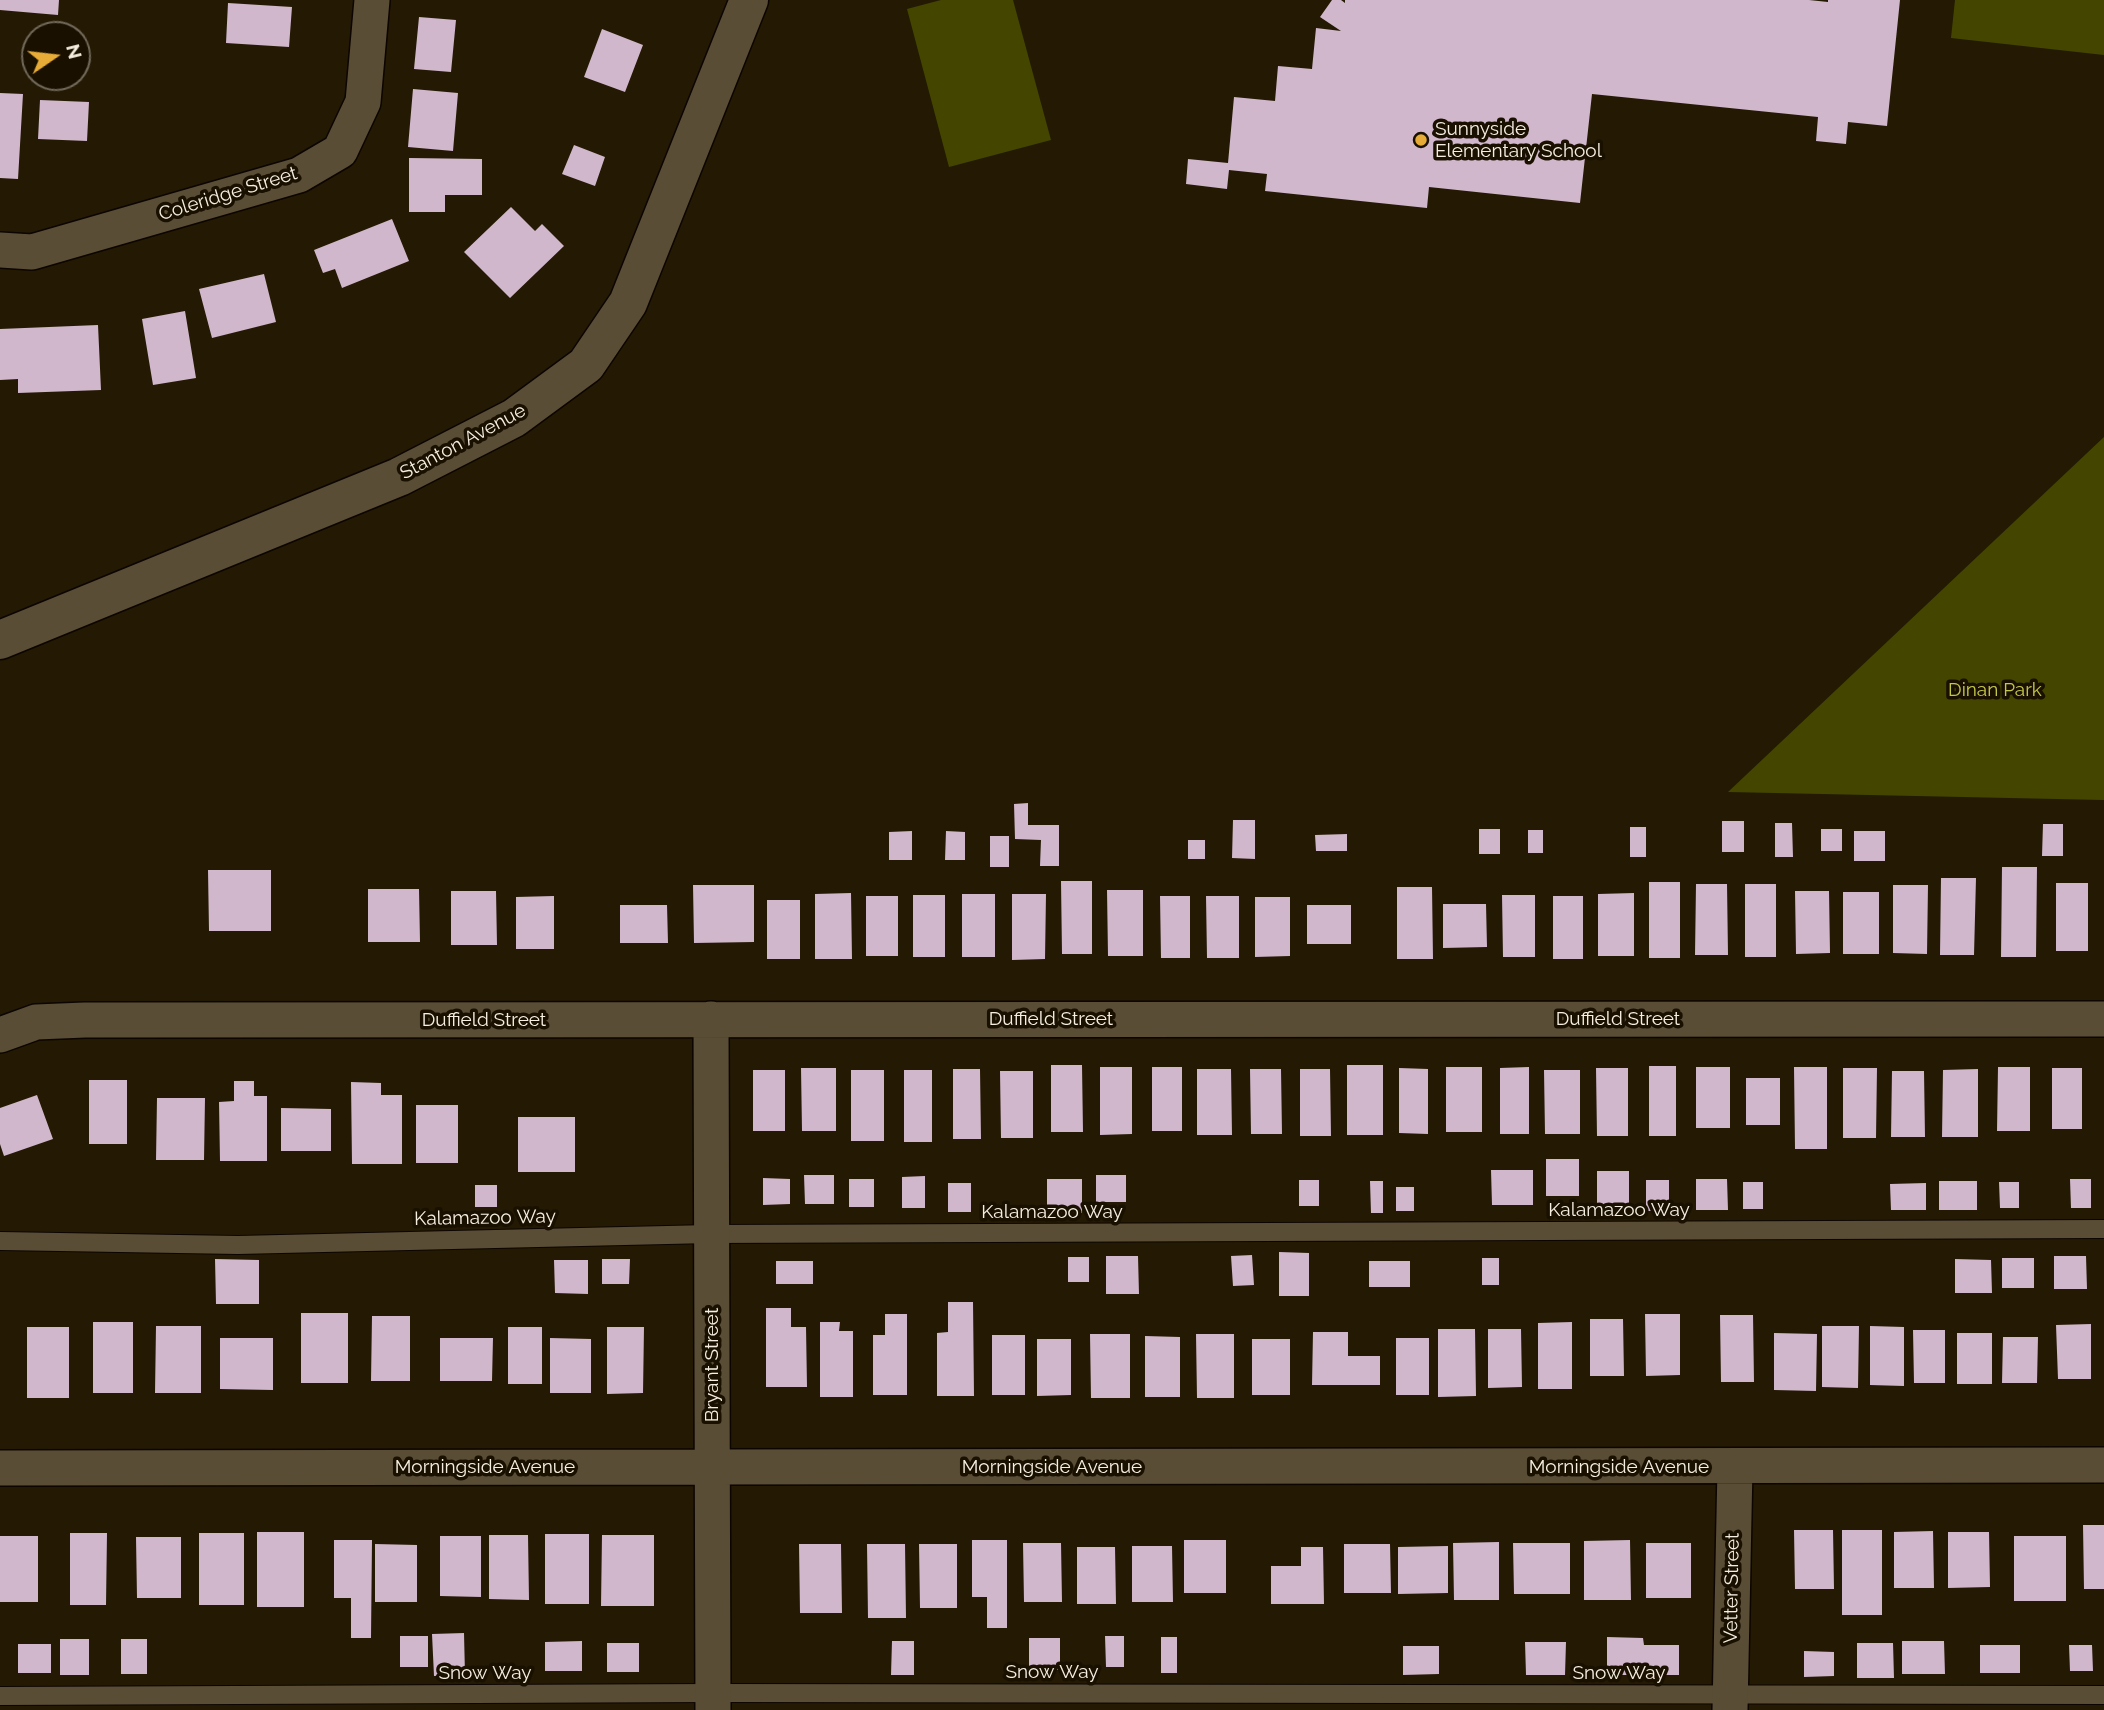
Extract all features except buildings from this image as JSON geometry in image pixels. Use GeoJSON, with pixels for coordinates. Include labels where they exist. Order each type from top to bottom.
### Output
{"type":"FeatureCollection","features":[{"type":"Feature","properties":{"kind":"street","name":"Coleridge Street"},"geometry":{"type":"LineString","coordinates":[[0,250],[32,252],[299,175],[340,151],[363,102],[372,0]]}},
{"type":"Feature","properties":{"kind":"street","name":"Stanton Avenue"},"geometry":{"type":"LineString","coordinates":[[0,640],[399,477],[514,418],[586,365],[628,303],[749,0]]}},
{"type":"Feature","properties":{"kind":"street","name":"Bryant Street"},"geometry":{"type":"LineString","coordinates":[[711,1019],[713,1701]]}},
{"type":"Feature","properties":{"kind":"street","name":"Duffield Street"},"geometry":{"type":"LineString","coordinates":[[0,1035],[36,1022],[85,1020],[2104,1019]]}},
{"type":"Feature","properties":{"kind":"street","name":"Morningside Avenue"},"geometry":{"type":"LineString","coordinates":[[0,1468],[2104,1465]]}},
{"type":"Feature","properties":{"kind":"street","name":"Vetter Street"},"geometry":{"type":"LineString","coordinates":[[1729,1702],[1735,1466]]}},
{"type":"Feature","properties":{"kind":"lane","name":"Kalamazoo Way"},"geometry":{"type":"LineString","coordinates":[[0,1241],[238,1245],[710,1234],[2104,1229]]}},
{"type":"Feature","properties":{"kind":"lane","name":"Snow Way"},"geometry":{"type":"LineString","coordinates":[[0,1696],[713,1701],[1729,1702],[2104,1695]]}},
{"type":"Feature","properties":{"kind":"green space"},"geometry":{"type":"Polygon","coordinates":[[[941,0],[1013,0],[1051,140],[949,167],[907,9],[941,0]]]}},
{"type":"Feature","properties":{"kind":"green space"},"geometry":{"type":"Polygon","coordinates":[[[1955,0],[2104,0],[2104,55],[1951,38],[1955,0]]]}},
{"type":"Feature","properties":{"kind":"green space","name":"Dinan Park"},"geometry":{"type":"Polygon","coordinates":[[[2104,437],[2104,800],[1728,792],[2104,437]]]}},
{"type":"Feature","properties":{"kind":"place","name":"Sunnyside Elementary School"},"geometry":{"type":"Point","coordinates":[1421,140]}}]}
